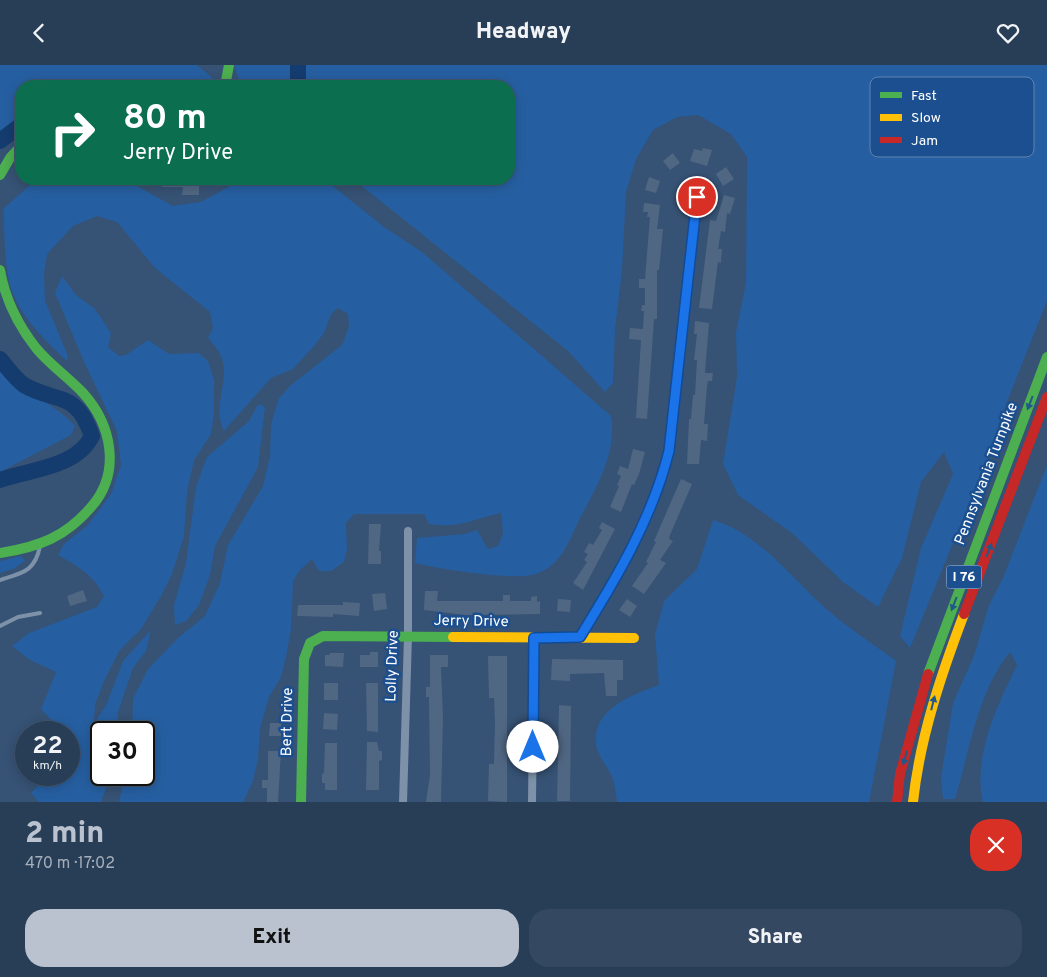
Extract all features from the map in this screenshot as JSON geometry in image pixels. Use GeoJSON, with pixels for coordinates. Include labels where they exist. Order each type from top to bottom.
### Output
{"type":"FeatureCollection","features":[{"type":"Feature","properties":{"kind":"main road"},"geometry":{"type":"LineString","coordinates":[[226,80],[229,65]]}},
{"type":"Feature","properties":{"kind":"main road"},"geometry":{"type":"LineString","coordinates":[[0,175],[15,153]]}},
{"type":"Feature","properties":{"kind":"main road"},"geometry":{"type":"LineString","coordinates":[[0,269],[10,305],[25,332],[44,356],[92,404],[105,429],[112,452],[110,473],[104,490],[92,506],[72,525],[41,544],[0,553]]}},
{"type":"Feature","properties":{"kind":"main road","name":"Pennsylvania Turnpike"},"geometry":{"type":"LineString","coordinates":[[897,802],[900,774],[927,677],[1047,357]]}},
{"type":"Feature","properties":{"kind":"main road","name":"Pennsylvania Turnpike"},"geometry":{"type":"LineString","coordinates":[[913,802],[916,774],[939,681],[1047,397]]}},
{"type":"Feature","properties":{"kind":"main road","name":"Jerry Drive"},"geometry":{"type":"LineString","coordinates":[[310,643],[323,636],[634,638]]}},
{"type":"Feature","properties":{"kind":"main road","name":"Bert Drive"},"geometry":{"type":"LineString","coordinates":[[301,802],[304,659],[310,643]]}},
{"type":"Feature","properties":{"kind":"street"},"geometry":{"type":"LineString","coordinates":[[580,637],[618,575],[636,540],[663,474],[669,451],[697,197]]}},
{"type":"Feature","properties":{"kind":"street","name":"Lolly Drive"},"geometry":{"type":"LineString","coordinates":[[403,802],[408,636],[408,531]]}},
{"type":"Feature","properties":{"kind":"street"},"geometry":{"type":"LineString","coordinates":[[532,802],[534,638]]}},
{"type":"Feature","properties":{"kind":"lane"},"geometry":{"type":"LineString","coordinates":[[0,581],[28,571],[38,561],[41,544]]}},
{"type":"Feature","properties":{"kind":"lane"},"geometry":{"type":"LineString","coordinates":[[0,626],[18,617],[40,613]]}},
{"type":"Feature","properties":{"kind":"shaded area"},"geometry":{"type":"Polygon","coordinates":[[[0,65],[197,65],[215,80],[15,80],[15,122],[0,131],[0,65]]]}},
{"type":"Feature","properties":{"kind":"shaded area"},"geometry":{"type":"Polygon","coordinates":[[[234,65],[1047,65],[1047,301],[1005,407],[985,465],[910,648],[900,636],[921,548],[953,474],[944,452],[921,482],[902,558],[878,607],[843,582],[792,533],[738,495],[723,464],[737,377],[736,332],[746,283],[747,157],[731,134],[698,115],[677,117],[653,130],[636,159],[626,192],[622,270],[615,330],[613,383],[605,392],[568,351],[360,185],[515,185],[515,80],[239,80],[234,65]]]}},
{"type":"Feature","properties":{"kind":"shaded area"},"geometry":{"type":"Polygon","coordinates":[[[30,185],[135,185],[173,206],[201,202],[232,185],[332,185],[384,227],[422,252],[611,416],[611,442],[605,468],[564,550],[553,564],[536,574],[525,576],[494,575],[415,563],[417,538],[465,534],[477,530],[488,549],[498,546],[503,533],[501,513],[466,523],[449,525],[429,524],[424,514],[354,514],[346,523],[347,549],[344,562],[331,571],[319,571],[312,559],[300,570],[293,581],[291,629],[286,657],[281,677],[269,697],[260,728],[258,759],[253,781],[243,802],[119,802],[123,786],[155,786],[155,721],[132,721],[133,699],[148,669],[178,638],[205,616],[220,583],[228,545],[263,486],[270,456],[271,424],[279,398],[291,385],[342,345],[349,327],[348,314],[338,308],[331,314],[324,333],[293,369],[271,378],[224,431],[220,412],[224,373],[223,363],[219,352],[208,338],[213,328],[210,312],[155,268],[117,222],[97,216],[73,226],[47,254],[44,274],[45,301],[68,356],[67,361],[30,323],[16,301],[11,289],[6,259],[3,209],[30,185]]]}},
{"type":"Feature","properties":{"kind":"shaded area"},"geometry":{"type":"Polygon","coordinates":[[[62,276],[76,295],[95,309],[111,333],[108,347],[119,356],[126,355],[148,340],[169,354],[199,353],[208,361],[214,380],[214,412],[211,434],[194,460],[187,492],[184,536],[172,574],[141,629],[119,651],[95,704],[94,721],[90,721],[90,786],[107,786],[101,802],[39,802],[31,793],[38,786],[80,786],[80,721],[52,721],[41,709],[56,672],[30,660],[12,646],[29,633],[97,607],[104,596],[90,577],[58,555],[64,544],[88,525],[111,494],[121,465],[117,431],[85,364],[55,293],[62,276]]]}},
{"type":"Feature","properties":{"kind":"shaded area"},"geometry":{"type":"Polygon","coordinates":[[[0,371],[9,379],[58,410],[75,426],[71,435],[0,472],[0,371]]]}},
{"type":"Feature","properties":{"kind":"shaded area"},"geometry":{"type":"Polygon","coordinates":[[[258,404],[265,407],[258,467],[215,546],[210,575],[199,605],[186,621],[175,625],[174,605],[186,563],[196,487],[207,457],[249,421],[258,404]]]}},
{"type":"Feature","properties":{"kind":"shaded area"},"geometry":{"type":"Polygon","coordinates":[[[1047,465],[1047,802],[983,802],[981,767],[984,749],[995,714],[1017,665],[1010,652],[999,668],[982,704],[955,799],[943,799],[941,778],[953,703],[974,656],[989,605],[1003,578],[1047,465]]]}},
{"type":"Feature","properties":{"kind":"shaded area"},"geometry":{"type":"Polygon","coordinates":[[[713,520],[729,526],[759,545],[831,613],[896,661],[869,802],[617,802],[613,779],[597,748],[596,732],[600,721],[616,705],[659,685],[655,635],[664,601],[697,569],[713,520]]]}},
{"type":"Feature","properties":{"kind":"shaded area"},"geometry":{"type":"Polygon","coordinates":[[[21,556],[25,561],[13,569],[0,573],[0,561],[21,556]]]}},
{"type":"Feature","properties":{"kind":"shaded area"},"geometry":{"type":"Polygon","coordinates":[[[151,630],[146,651],[133,668],[118,712],[118,721],[95,721],[106,706],[123,661],[151,630]]]}},
{"type":"Feature","properties":{"kind":"building"},"geometry":{"type":"Polygon","coordinates":[[[703,148],[712,150],[707,166],[690,161],[694,149],[702,151],[703,148]]]}},
{"type":"Feature","properties":{"kind":"building"},"geometry":{"type":"Polygon","coordinates":[[[673,153],[680,163],[670,170],[663,161],[673,153]]]}},
{"type":"Feature","properties":{"kind":"building"},"geometry":{"type":"Polygon","coordinates":[[[726,167],[734,179],[723,186],[716,174],[726,167]]]}},
{"type":"Feature","properties":{"kind":"building"},"geometry":{"type":"Polygon","coordinates":[[[649,177],[660,181],[656,193],[645,190],[649,177]]]}},
{"type":"Feature","properties":{"kind":"building"},"geometry":{"type":"Polygon","coordinates":[[[162,185],[199,185],[199,195],[182,195],[183,187],[162,187],[162,185]]]}},
{"type":"Feature","properties":{"kind":"building"},"geometry":{"type":"Polygon","coordinates":[[[724,195],[735,198],[730,214],[727,213],[725,232],[721,231],[718,249],[722,249],[721,263],[718,262],[712,309],[699,308],[710,220],[716,221],[724,195]]]}},
{"type":"Feature","properties":{"kind":"building"},"geometry":{"type":"Polygon","coordinates":[[[644,203],[660,205],[657,229],[663,229],[659,270],[657,270],[657,319],[654,319],[647,419],[636,418],[641,340],[629,339],[630,328],[643,329],[644,311],[641,311],[642,305],[645,305],[645,288],[639,288],[639,279],[645,279],[650,217],[647,217],[648,212],[643,212],[644,203]]]}},
{"type":"Feature","properties":{"kind":"building"},"geometry":{"type":"Polygon","coordinates":[[[695,321],[709,323],[705,373],[713,373],[712,381],[708,381],[707,386],[704,424],[708,424],[707,441],[701,440],[699,464],[687,464],[689,419],[691,419],[693,395],[695,395],[697,360],[694,360],[697,334],[694,334],[695,321]]]}},
{"type":"Feature","properties":{"kind":"building"},"geometry":{"type":"Polygon","coordinates":[[[633,449],[645,452],[639,474],[634,485],[632,484],[621,512],[610,507],[619,486],[617,485],[621,476],[617,474],[620,466],[628,469],[633,449]]]}},
{"type":"Feature","properties":{"kind":"building"},"geometry":{"type":"Polygon","coordinates":[[[681,479],[692,484],[670,535],[669,539],[673,541],[660,560],[666,563],[644,594],[632,586],[648,563],[646,562],[656,542],[654,541],[681,479]]]}},
{"type":"Feature","properties":{"kind":"building"},"geometry":{"type":"Polygon","coordinates":[[[602,522],[615,529],[583,590],[573,583],[587,562],[584,560],[588,554],[584,552],[589,543],[593,545],[602,530],[599,528],[602,522]]]}},
{"type":"Feature","properties":{"kind":"building"},"geometry":{"type":"Polygon","coordinates":[[[369,524],[381,524],[379,551],[381,551],[381,564],[368,564],[369,524]]]}},
{"type":"Feature","properties":{"kind":"building"},"geometry":{"type":"Polygon","coordinates":[[[83,590],[87,601],[70,606],[67,596],[83,590]]]}},
{"type":"Feature","properties":{"kind":"building"},"geometry":{"type":"Polygon","coordinates":[[[425,591],[438,591],[437,601],[503,601],[503,595],[510,595],[510,601],[531,601],[531,597],[537,596],[537,602],[540,601],[540,614],[466,615],[424,610],[425,591]]]}},
{"type":"Feature","properties":{"kind":"building"},"geometry":{"type":"Polygon","coordinates":[[[385,593],[387,609],[374,611],[372,594],[385,593]]]}},
{"type":"Feature","properties":{"kind":"building"},"geometry":{"type":"Polygon","coordinates":[[[558,599],[571,600],[570,612],[557,611],[558,599]]]}},
{"type":"Feature","properties":{"kind":"building"},"geometry":{"type":"Polygon","coordinates":[[[627,599],[637,606],[630,617],[619,610],[627,599]]]}},
{"type":"Feature","properties":{"kind":"building"},"geometry":{"type":"Polygon","coordinates":[[[343,602],[360,603],[359,616],[333,614],[333,617],[297,616],[298,605],[343,605],[343,602]]]}},
{"type":"Feature","properties":{"kind":"building"},"geometry":{"type":"Polygon","coordinates":[[[370,652],[378,652],[378,667],[360,667],[360,655],[370,655],[370,652]]]}},
{"type":"Feature","properties":{"kind":"building"},"geometry":{"type":"Polygon","coordinates":[[[344,653],[343,667],[325,666],[325,655],[344,653]]]}},
{"type":"Feature","properties":{"kind":"building"},"geometry":{"type":"Polygon","coordinates":[[[430,655],[448,655],[448,667],[441,667],[443,717],[441,802],[426,802],[430,775],[429,697],[426,697],[426,687],[430,687],[430,655]]]}},
{"type":"Feature","properties":{"kind":"building"},"geometry":{"type":"Polygon","coordinates":[[[488,656],[507,656],[507,802],[488,801],[489,764],[494,764],[495,723],[494,698],[489,698],[488,656]]]}},
{"type":"Feature","properties":{"kind":"building"},"geometry":{"type":"Polygon","coordinates":[[[552,659],[623,660],[623,680],[617,680],[617,696],[606,696],[604,673],[570,674],[570,681],[551,680],[552,659]]]}},
{"type":"Feature","properties":{"kind":"building"},"geometry":{"type":"Polygon","coordinates":[[[324,683],[338,683],[338,700],[324,700],[324,683]]]}},
{"type":"Feature","properties":{"kind":"building"},"geometry":{"type":"Polygon","coordinates":[[[366,683],[378,683],[378,732],[367,731],[366,683]]]}},
{"type":"Feature","properties":{"kind":"building"},"geometry":{"type":"Polygon","coordinates":[[[559,705],[571,706],[570,801],[557,801],[559,705]]]}},
{"type":"Feature","properties":{"kind":"building"},"geometry":{"type":"Polygon","coordinates":[[[324,713],[338,714],[337,730],[323,729],[324,713]]]}},
{"type":"Feature","properties":{"kind":"building"},"geometry":{"type":"Polygon","coordinates":[[[270,723],[281,723],[281,736],[269,736],[270,723]]]}},
{"type":"Feature","properties":{"kind":"building"},"geometry":{"type":"Polygon","coordinates":[[[367,742],[377,742],[379,751],[382,751],[382,760],[379,761],[379,790],[366,790],[367,742]]]}},
{"type":"Feature","properties":{"kind":"building"},"geometry":{"type":"Polygon","coordinates":[[[325,743],[337,743],[337,790],[325,790],[325,783],[322,783],[325,743]]]}},
{"type":"Feature","properties":{"kind":"building"},"geometry":{"type":"Polygon","coordinates":[[[268,751],[281,751],[278,802],[267,802],[267,788],[262,788],[262,780],[268,780],[268,751]]]}},
{"type":"Feature","properties":{"kind":"waterway"},"geometry":{"type":"LineString","coordinates":[[298,65],[298,80]]}},
{"type":"Feature","properties":{"kind":"waterway"},"geometry":{"type":"LineString","coordinates":[[0,141],[15,130]]}},
{"type":"Feature","properties":{"kind":"waterway"},"geometry":{"type":"LineString","coordinates":[[0,359],[24,385],[35,391],[72,404],[86,421],[92,436],[85,447],[64,461],[0,480]]}},
{"type":"Feature","properties":{"kind":"traffic: fast"},"geometry":{"type":"LineString","coordinates":[[226,80],[229,65]]}},
{"type":"Feature","properties":{"kind":"traffic: fast"},"geometry":{"type":"LineString","coordinates":[[0,175],[15,153]]}},
{"type":"Feature","properties":{"kind":"traffic: fast"},"geometry":{"type":"LineString","coordinates":[[0,270],[9,301],[29,339],[47,360],[83,393],[101,419],[106,434],[110,464],[107,479],[101,493],[92,506],[72,526],[39,544],[0,553]]}},
{"type":"Feature","properties":{"kind":"traffic: fast"},"geometry":{"type":"LineString","coordinates":[[928,674],[1047,357]]}},
{"type":"Feature","properties":{"kind":"traffic: fast"},"geometry":{"type":"LineString","coordinates":[[301,802],[304,659],[310,643],[323,636],[453,637]]}},
{"type":"Feature","properties":{"kind":"traffic: slow"},"geometry":{"type":"LineString","coordinates":[[913,802],[916,778],[932,707],[964,614]]}},
{"type":"Feature","properties":{"kind":"traffic: slow"},"geometry":{"type":"LineString","coordinates":[[453,637],[634,638]]}},
{"type":"Feature","properties":{"kind":"traffic: jam"},"geometry":{"type":"LineString","coordinates":[[964,614],[1047,397]]}},
{"type":"Feature","properties":{"kind":"traffic: jam"},"geometry":{"type":"LineString","coordinates":[[897,802],[900,774],[928,674]]}},
{"type":"Feature","properties":{"kind":"route"},"geometry":{"type":"LineString","coordinates":[[533,747],[534,638],[580,637],[618,575],[636,540],[663,474],[669,451],[691,234],[697,197]]}}]}
